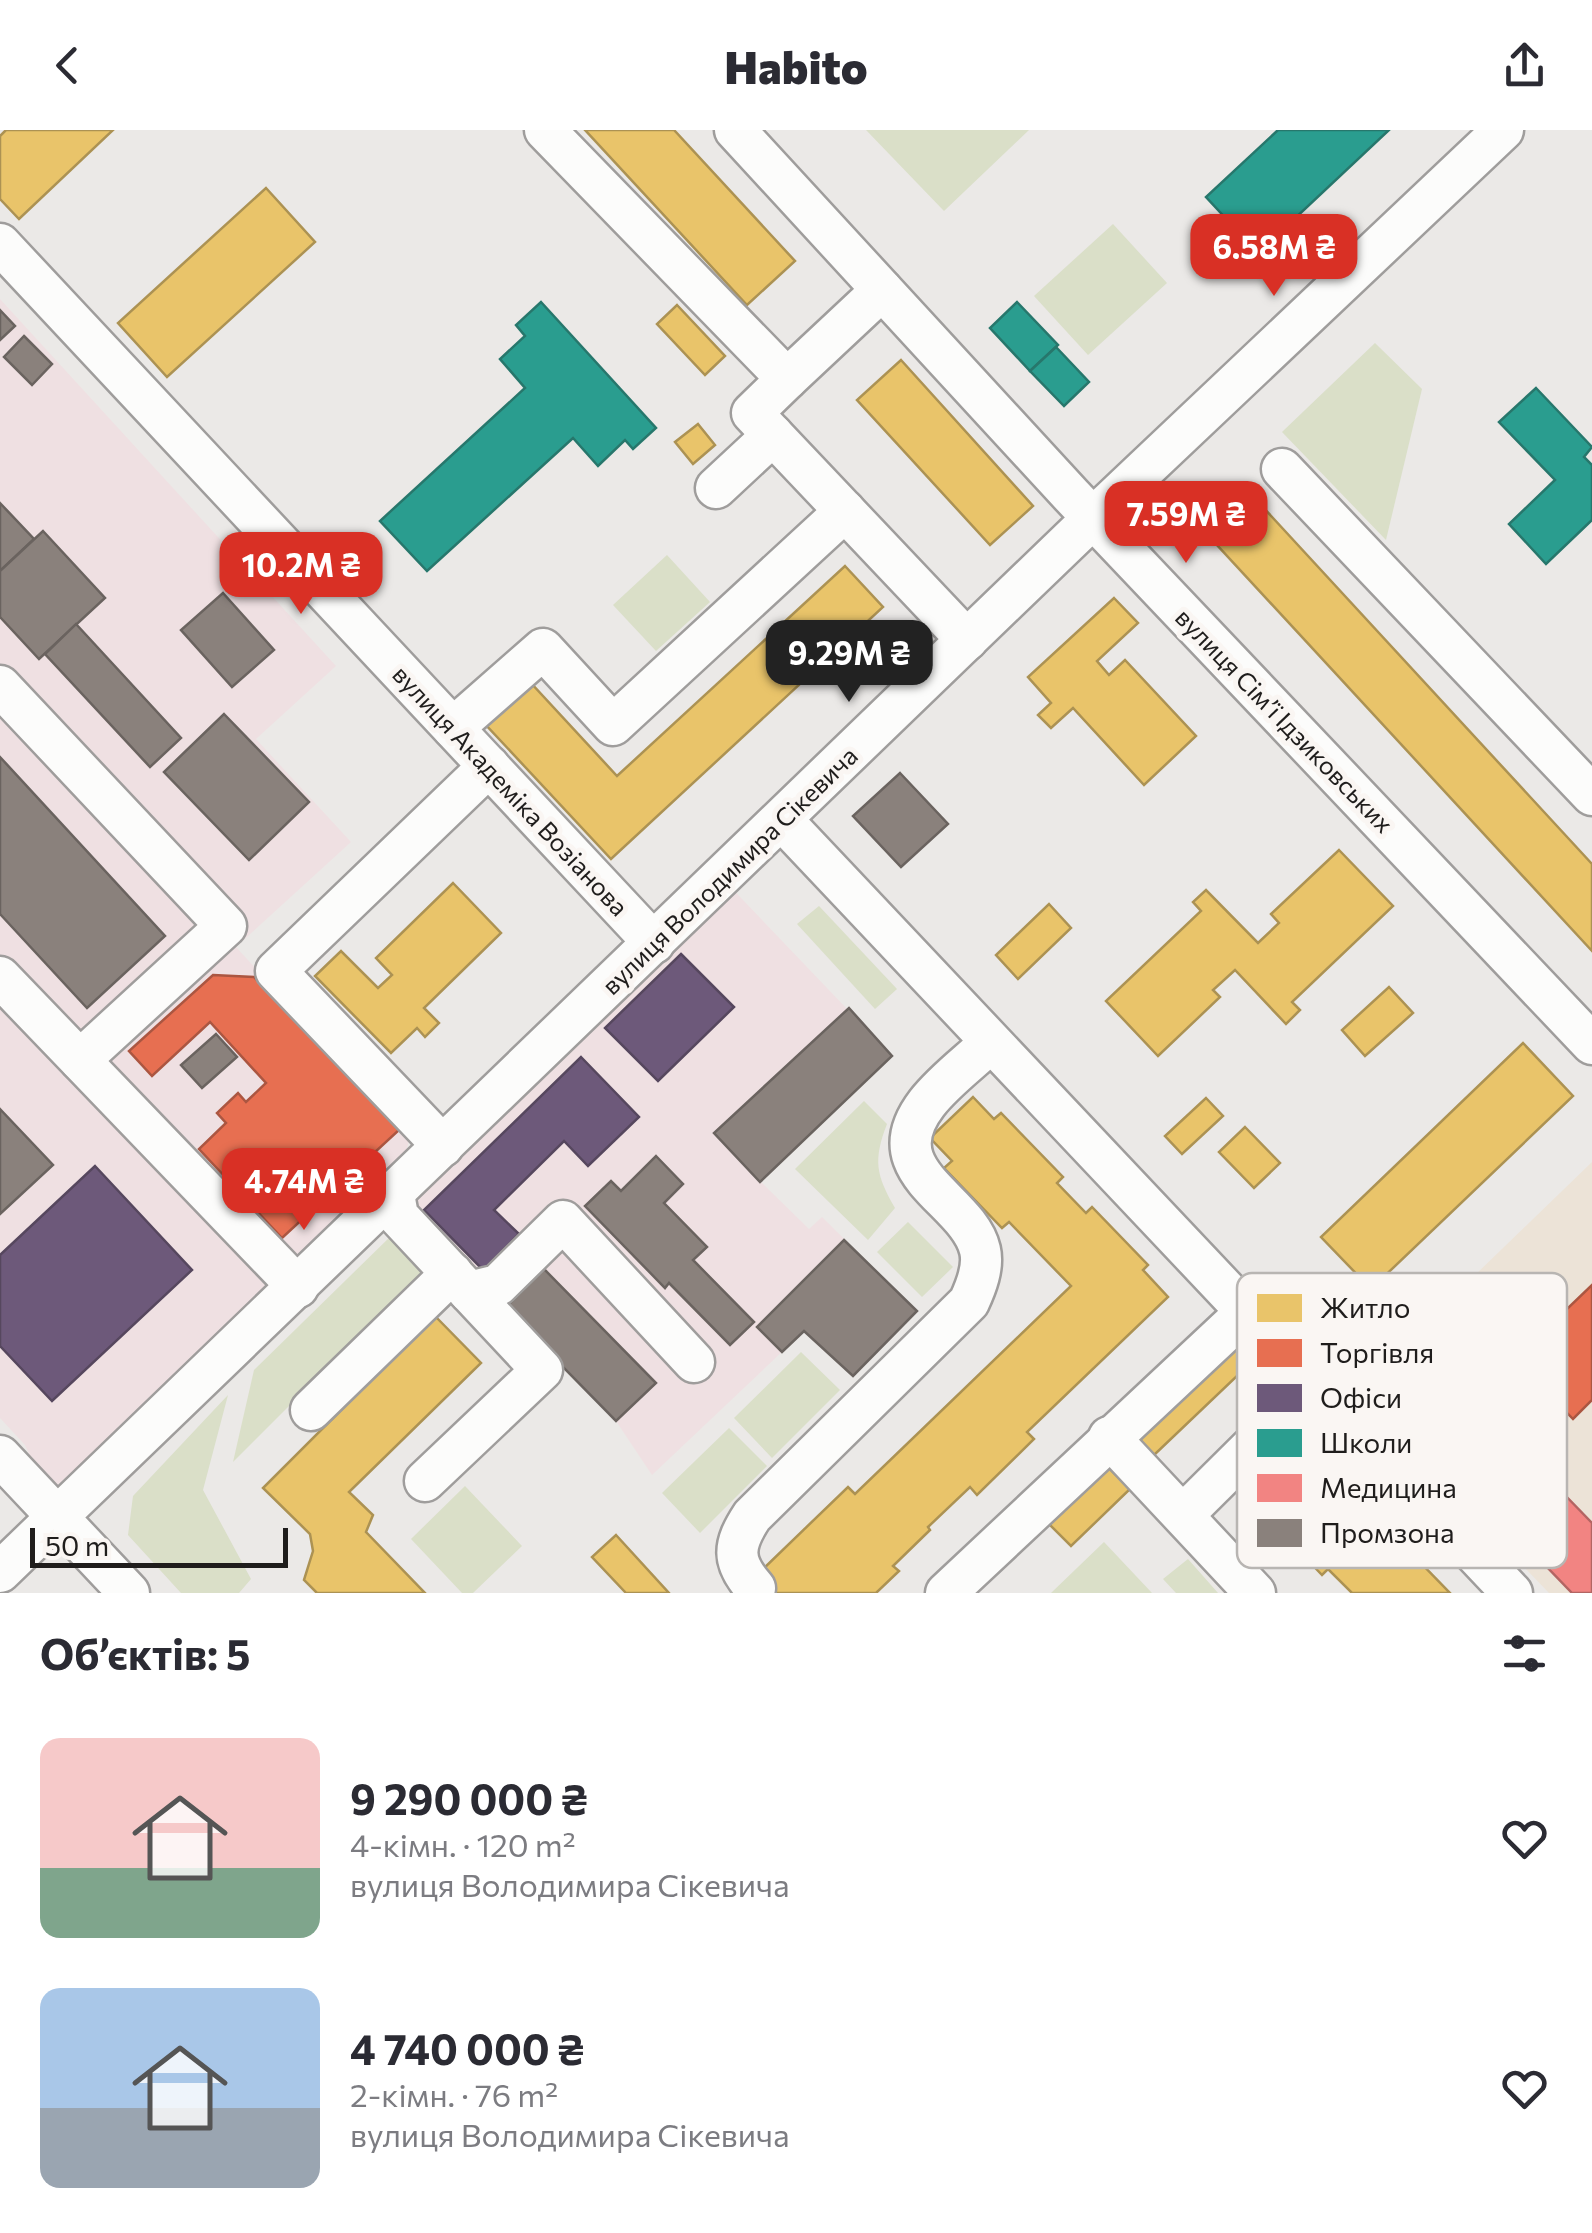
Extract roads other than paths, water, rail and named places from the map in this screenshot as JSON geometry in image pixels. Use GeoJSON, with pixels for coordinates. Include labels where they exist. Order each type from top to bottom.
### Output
{"type":"FeatureCollection","features":[{"type":"Feature","properties":{"kind":"street"},"geometry":{"type":"LineString","coordinates":[[545,130],[787,378]]}},
{"type":"Feature","properties":{"kind":"street","name":"вулиця Сімʼї Ідзиковських"},"geometry":{"type":"LineString","coordinates":[[735,130],[1093,518],[1592,1044]]}},
{"type":"Feature","properties":{"kind":"street","name":"вулиця Володимира Сікевича"},"geometry":{"type":"LineString","coordinates":[[0,1572],[1093,518],[1503,130]]}},
{"type":"Feature","properties":{"kind":"street","name":"вулиця Академіка Возіанова"},"geometry":{"type":"LineString","coordinates":[[0,244],[654,943]]}},
{"type":"Feature","properties":{"kind":"street"},"geometry":{"type":"LineString","coordinates":[[882,290],[752,412],[967,640]]}},
{"type":"Feature","properties":{"kind":"street"},"geometry":{"type":"LineString","coordinates":[[716,488],[773,435]]}},
{"type":"Feature","properties":{"kind":"street"},"geometry":{"type":"LineString","coordinates":[[1282,468],[1592,795]]}},
{"type":"Feature","properties":{"kind":"street"},"geometry":{"type":"LineString","coordinates":[[453,728],[543,648],[614,725],[846,512]]}},
{"type":"Feature","properties":{"kind":"street"},"geometry":{"type":"LineString","coordinates":[[0,686],[226,926],[80,1060]]}},
{"type":"Feature","properties":{"kind":"street"},"geometry":{"type":"LineString","coordinates":[[443,1146],[276,971],[489,766]]}},
{"type":"Feature","properties":{"kind":"street"},"geometry":{"type":"LineString","coordinates":[[782,820],[1237,1303]]}},
{"type":"Feature","properties":{"kind":"street"},"geometry":{"type":"LineString","coordinates":[[0,978],[298,1287]]}},
{"type":"Feature","properties":{"kind":"street"},"geometry":{"type":"LineString","coordinates":[[755,1588],[743,1574],[737,1556],[739,1536],[752,1516],[968,1302],[978,1280],[981,1251],[970,1228],[922,1179],[913,1158],[913,1130],[926,1104],[990,1044]]}},
{"type":"Feature","properties":{"kind":"street"},"geometry":{"type":"LineString","coordinates":[[394,1194],[398,1216],[542,1370],[426,1480]]}},
{"type":"Feature","properties":{"kind":"street"},"geometry":{"type":"LineString","coordinates":[[310,1410],[461,1283],[498,1285],[563,1221],[694,1362]]}},
{"type":"Feature","properties":{"kind":"street"},"geometry":{"type":"LineString","coordinates":[[946,1593],[1237,1320]]}},
{"type":"Feature","properties":{"kind":"street"},"geometry":{"type":"LineString","coordinates":[[1109,1438],[1255,1593]]}},
{"type":"Feature","properties":{"kind":"street"},"geometry":{"type":"LineString","coordinates":[[0,1456],[128,1593]]}},
{"type":"Feature","properties":{"kind":"street"},"geometry":{"type":"LineString","coordinates":[[1183,1515],[1237,1461]]}},
{"type":"Feature","properties":{"kind":"street"},"geometry":{"type":"LineString","coordinates":[[1488,1568],[1512,1593]]}}]}
